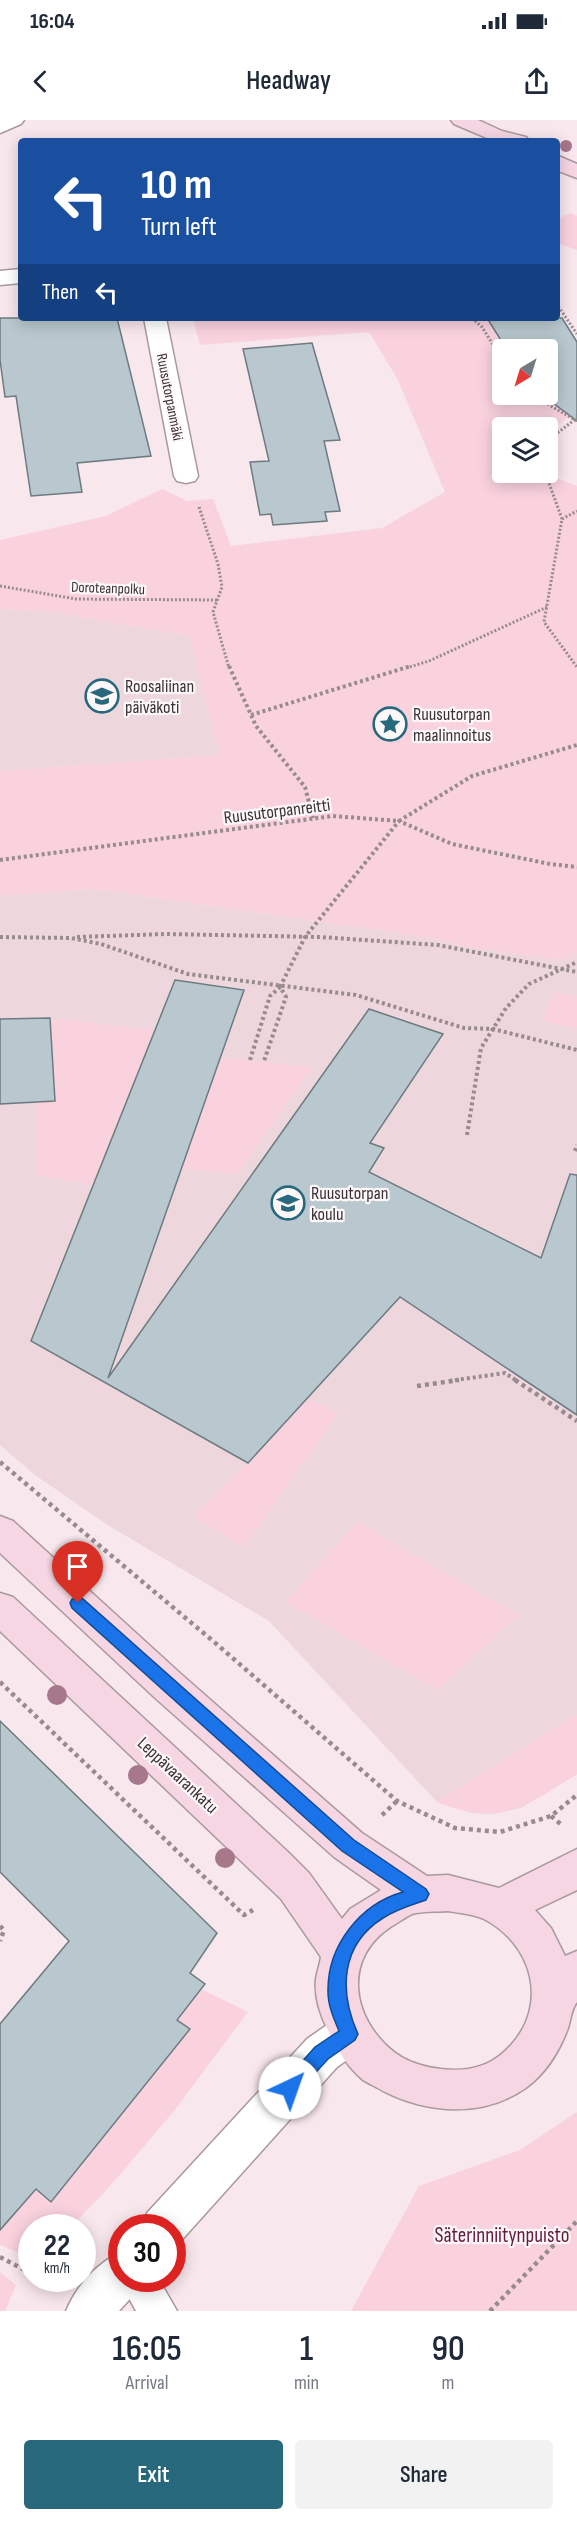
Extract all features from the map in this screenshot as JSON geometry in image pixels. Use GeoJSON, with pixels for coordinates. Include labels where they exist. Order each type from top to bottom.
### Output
{"type":"FeatureCollection","features":[{"type":"Feature","properties":{"kind":"main road"},"geometry":{"type":"LineString","coordinates":[[460,120],[495,135],[508,138]]}},
{"type":"Feature","properties":{"kind":"main road"},"geometry":{"type":"LineString","coordinates":[[503,120],[513,128],[516,138]]}},
{"type":"Feature","properties":{"kind":"main road"},"geometry":{"type":"LineString","coordinates":[[560,163],[577,172]]}},
{"type":"Feature","properties":{"kind":"main road"},"geometry":{"type":"LineString","coordinates":[[0,1531],[167,1685],[348,1845],[420,1894]]}},
{"type":"Feature","properties":{"kind":"main road","name":"Leppävaarankatu"},"geometry":{"type":"LineString","coordinates":[[0,1608],[295,1886],[343,1954]]}},
{"type":"Feature","properties":{"kind":"main road"},"geometry":{"type":"LineString","coordinates":[[499,1907],[560,1879],[577,1868]]}},
{"type":"Feature","properties":{"kind":"main road"},"geometry":{"type":"LineString","coordinates":[[448,1893],[475,1897],[499,1907],[525,1926],[542,1949],[551,1972],[566,1984],[538,2047],[518,2068],[489,2084],[462,2090],[435,2090],[406,2083],[386,2073],[365,2055],[349,2034],[340,2013],[336,1992],[338,1970],[343,1954],[357,1931],[375,1913],[399,1900],[420,1894],[448,1893]]}},
{"type":"Feature","properties":{"kind":"street"},"geometry":{"type":"LineString","coordinates":[[0,127],[14,120]]}},
{"type":"Feature","properties":{"kind":"street"},"geometry":{"type":"LineString","coordinates":[[0,278],[18,276]]}},
{"type":"Feature","properties":{"kind":"street","name":"Ruusutorpanmäki"},"geometry":{"type":"LineString","coordinates":[[156,321],[186,476]]}},
{"type":"Feature","properties":{"kind":"street"},"geometry":{"type":"LineString","coordinates":[[176,2214],[322,2053],[349,2034]]}},
{"type":"Feature","properties":{"kind":"street"},"geometry":{"type":"LineString","coordinates":[[89,2311],[108,2290]]}},
{"type":"Feature","properties":{"kind":"lane"},"geometry":{"type":"LineString","coordinates":[[145,2292],[158,2311]]}},
{"type":"Feature","properties":{"kind":"path"},"geometry":{"type":"LineString","coordinates":[[560,308],[577,334]]}},
{"type":"Feature","properties":{"kind":"path"},"geometry":{"type":"LineString","coordinates":[[475,321],[492,342]]}},
{"type":"Feature","properties":{"kind":"path"},"geometry":{"type":"LineString","coordinates":[[549,405],[576,420],[558,434]]}},
{"type":"Feature","properties":{"kind":"path"},"geometry":{"type":"LineString","coordinates":[[186,476],[204,517],[218,564],[222,587],[213,612],[227,663],[256,726],[305,787],[313,819]]}},
{"type":"Feature","properties":{"kind":"path"},"geometry":{"type":"LineString","coordinates":[[549,483],[562,519],[544,622],[577,667]]}},
{"type":"Feature","properties":{"kind":"path"},"geometry":{"type":"LineString","coordinates":[[562,519],[577,511]]}},
{"type":"Feature","properties":{"kind":"path","name":"Doroteanpolku"},"geometry":{"type":"LineString","coordinates":[[0,586],[76,599],[217,600]]}},
{"type":"Feature","properties":{"kind":"path"},"geometry":{"type":"LineString","coordinates":[[251,715],[429,661],[547,607]]}},
{"type":"Feature","properties":{"kind":"path"},"geometry":{"type":"LineString","coordinates":[[250,1060],[270,996],[280,987],[305,937],[399,821],[472,776],[577,745]]}},
{"type":"Feature","properties":{"kind":"path","name":"Ruusutorpanreitti"},"geometry":{"type":"LineString","coordinates":[[0,860],[333,816],[399,821],[452,844],[550,864],[577,867]]}},
{"type":"Feature","properties":{"kind":"path"},"geometry":{"type":"LineString","coordinates":[[0,937],[71,938],[166,934],[305,937],[438,945],[577,972]]}},
{"type":"Feature","properties":{"kind":"path"},"geometry":{"type":"LineString","coordinates":[[71,938],[101,944],[188,974],[356,995],[464,1028],[493,1029],[577,1050]]}},
{"type":"Feature","properties":{"kind":"path"},"geometry":{"type":"LineString","coordinates":[[467,1135],[481,1048],[506,1008],[529,984],[577,963]]}},
{"type":"Feature","properties":{"kind":"path"},"geometry":{"type":"LineString","coordinates":[[264,1061],[286,997],[280,987]]}},
{"type":"Feature","properties":{"kind":"path"},"geometry":{"type":"LineString","coordinates":[[574,1151],[577,1145]]}},
{"type":"Feature","properties":{"kind":"path"},"geometry":{"type":"LineString","coordinates":[[417,1386],[505,1373],[577,1421]]}},
{"type":"Feature","properties":{"kind":"path"},"geometry":{"type":"LineString","coordinates":[[0,1462],[213,1641],[397,1802],[455,1828],[500,1832],[551,1816],[577,1795]]}},
{"type":"Feature","properties":{"kind":"path"},"geometry":{"type":"LineString","coordinates":[[0,1926],[4,1930],[0,1941]]}},
{"type":"Feature","properties":{"kind":"path"},"geometry":{"type":"LineString","coordinates":[[490,2311],[577,2221]]}},
{"type":"Feature","properties":{"kind":"path"},"geometry":{"type":"LineString","coordinates":[[0,2257],[18,2267]]}},
{"type":"Feature","properties":{"kind":"shaded area","name":"Roosaliinan päiväkoti"},"geometry":{"type":"Polygon","coordinates":[[[0,609],[51,612],[190,636],[220,755],[0,771],[0,609]]]}},
{"type":"Feature","properties":{"kind":"shaded area","name":"Ruusutorpan koulu"},"geometry":{"type":"Polygon","coordinates":[[[95,889],[432,938],[473,948],[560,960],[577,953],[577,1774],[521,1808],[492,1814],[471,1813],[437,1802],[269,1621],[106,1524],[35,1475],[0,1445],[0,896],[95,889]]]}},
{"type":"Feature","properties":{"kind":"green space"},"geometry":{"type":"Polygon","coordinates":[[[571,213],[577,216],[577,250],[560,244],[560,218],[571,213]]]}},
{"type":"Feature","properties":{"kind":"green space"},"geometry":{"type":"Polygon","coordinates":[[[194,321],[489,321],[501,339],[492,339],[492,405],[556,405],[570,415],[558,425],[558,417],[492,417],[492,483],[558,483],[558,479],[577,486],[577,953],[561,960],[473,948],[432,938],[95,889],[0,896],[0,771],[219,755],[190,636],[51,612],[0,609],[0,540],[106,516],[162,489],[187,501],[213,499],[231,546],[382,528],[445,492],[397,378],[369,332],[200,345],[194,321]]]}},
{"type":"Feature","properties":{"kind":"green space"},"geometry":{"type":"Polygon","coordinates":[[[555,992],[577,996],[577,1028],[542,1021],[555,992]]]}},
{"type":"Feature","properties":{"kind":"green space"},"geometry":{"type":"Polygon","coordinates":[[[50,1018],[156,1030],[94,1185],[35,1175],[35,1102],[55,1101],[50,1018]]]}},
{"type":"Feature","properties":{"kind":"green space"},"geometry":{"type":"Polygon","coordinates":[[[220,1057],[312,1067],[237,1175],[182,1168],[220,1057]]]}},
{"type":"Feature","properties":{"kind":"green space"},"geometry":{"type":"Polygon","coordinates":[[[307,1398],[338,1413],[244,1547],[193,1516],[248,1463],[307,1398]]]}},
{"type":"Feature","properties":{"kind":"green space"},"geometry":{"type":"Polygon","coordinates":[[[357,1522],[518,1615],[437,1690],[286,1602],[357,1522]]]}},
{"type":"Feature","properties":{"kind":"green space"},"geometry":{"type":"Polygon","coordinates":[[[577,1714],[577,1774],[559,1786],[526,1804],[495,1813],[478,1813],[437,1802],[577,1714]]]}},
{"type":"Feature","properties":{"kind":"green space"},"geometry":{"type":"Polygon","coordinates":[[[201,1989],[248,2012],[174,2111],[83,2214],[18,2214],[18,2252],[0,2245],[0,2195],[19,2209],[36,2189],[51,2201],[190,2030],[176,2019],[201,1989]]]}},
{"type":"Feature","properties":{"kind":"green space","name":"Säterinniitynpuisto"},"geometry":{"type":"Polygon","coordinates":[[[577,2112],[577,2311],[351,2311],[419,2186],[520,2150],[577,2112]]]}},
{"type":"Feature","properties":{"kind":"green space"},"geometry":{"type":"Polygon","coordinates":[[[0,2272],[16,2285],[5,2311],[0,2311],[0,2272]]]}},
{"type":"Feature","properties":{"kind":"building"},"geometry":{"type":"Polygon","coordinates":[[[0,318],[18,318],[18,321],[118,321],[151,456],[77,463],[82,492],[31,496],[16,396],[5,397],[0,360],[0,318]]]}},
{"type":"Feature","properties":{"kind":"building"},"geometry":{"type":"Polygon","coordinates":[[[562,318],[577,342],[577,421],[556,405],[558,405],[558,339],[500,339],[489,321],[560,321],[562,318]]]}},
{"type":"Feature","properties":{"kind":"building"},"geometry":{"type":"Polygon","coordinates":[[[312,343],[340,440],[324,441],[340,511],[325,512],[327,521],[273,525],[271,514],[260,515],[250,462],[269,461],[243,349],[312,343]]]}},
{"type":"Feature","properties":{"kind":"building"},"geometry":{"type":"Polygon","coordinates":[[[175,980],[244,990],[108,1378],[369,1009],[443,1034],[370,1143],[384,1148],[369,1172],[541,1258],[570,1174],[577,1175],[577,1415],[400,1297],[248,1463],[31,1341],[175,980]]]}},
{"type":"Feature","properties":{"kind":"building"},"geometry":{"type":"Polygon","coordinates":[[[50,1018],[55,1101],[0,1104],[0,1019],[50,1018]]]}},
{"type":"Feature","properties":{"kind":"building"},"geometry":{"type":"Polygon","coordinates":[[[0,1721],[217,1933],[190,1973],[205,1984],[177,2020],[190,2029],[51,2202],[36,2189],[0,2230],[0,2024],[69,1941],[0,1872],[0,1721]]]}},
{"type":"Feature","properties":{"kind":"place","name":"Roosaliinan päiväkoti"},"geometry":{"type":"Point","coordinates":[102,696]}},
{"type":"Feature","properties":{"kind":"place","name":"Ruusutorpan maalinnoitus"},"geometry":{"type":"Point","coordinates":[390,724]}},
{"type":"Feature","properties":{"kind":"place","name":"Ruusutorpan koulu"},"geometry":{"type":"Point","coordinates":[288,1203]}},
{"type":"Feature","properties":{"kind":"route"},"geometry":{"type":"LineString","coordinates":[[78,1603],[348,1845],[420,1894],[399,1900],[375,1913],[357,1931],[343,1954],[338,1970],[336,1992],[340,2013],[349,2034],[322,2053],[290,2088]]}}]}
